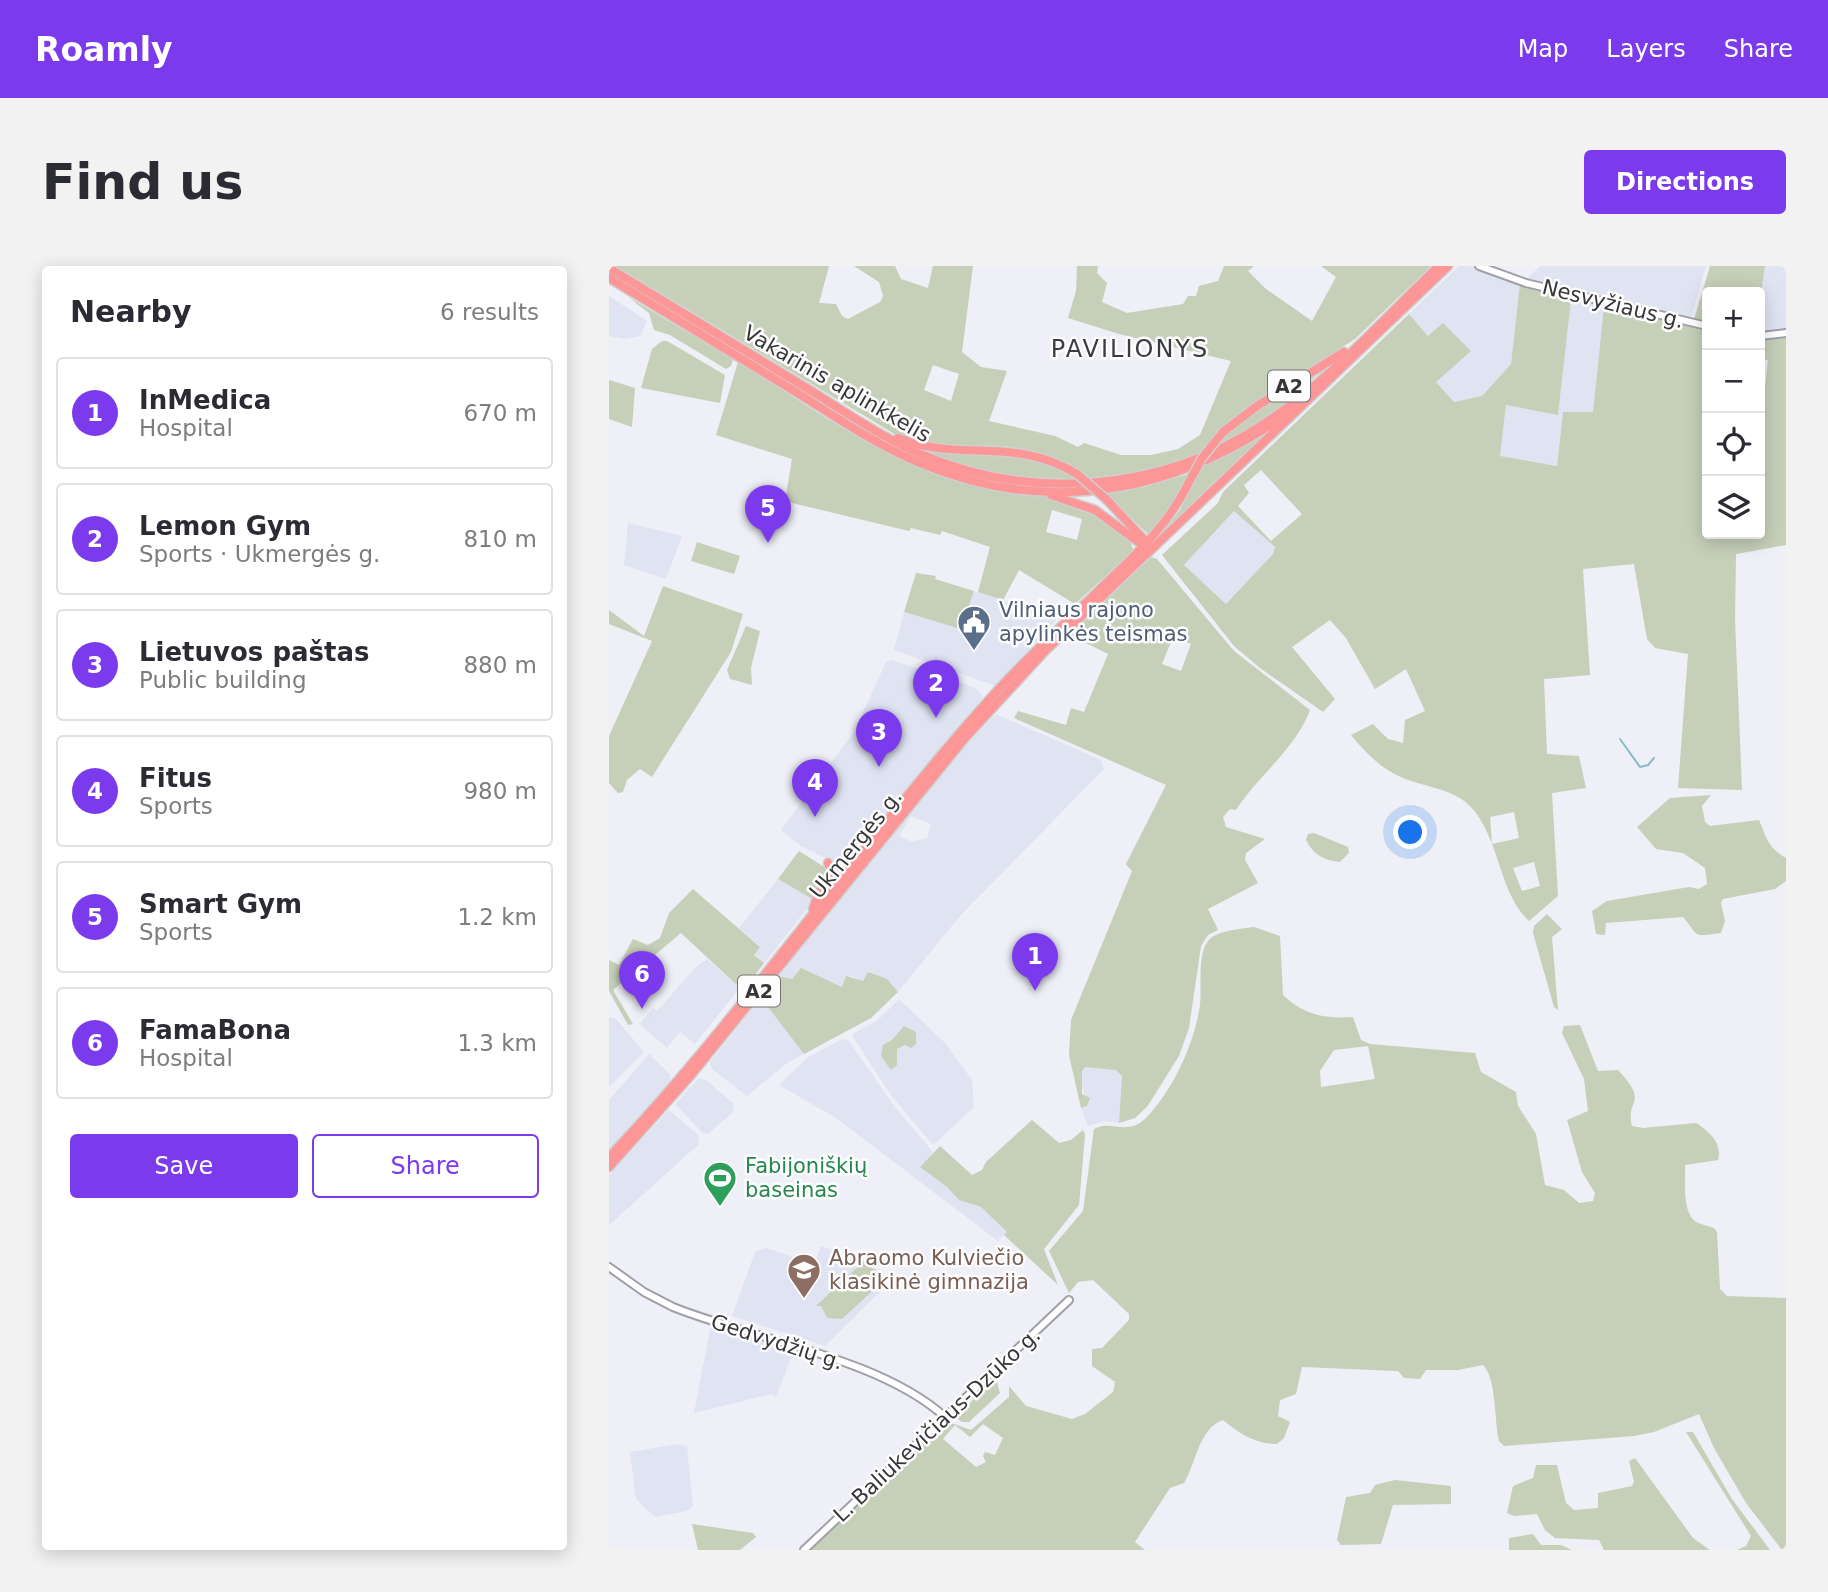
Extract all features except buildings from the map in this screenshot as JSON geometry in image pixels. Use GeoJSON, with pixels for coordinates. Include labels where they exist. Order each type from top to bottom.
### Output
{"type":"FeatureCollection","features":[{"type":"Feature","properties":{"kind":"highway","name":"A2"},"geometry":{"type":"LineString","coordinates":[[1148,547],[1171,515],[1202,458],[1223,432],[1257,406],[1358,343],[1439,266]]}},
{"type":"Feature","properties":{"kind":"highway","name":"Ukmergės g."},"geometry":{"type":"LineString","coordinates":[[609,1167],[691,1075],[993,701],[1148,547],[1323,388],[1448,266]]}},
{"type":"Feature","properties":{"kind":"highway","name":"Vakarinis aplinkkelis"},"geometry":{"type":"LineString","coordinates":[[609,268],[879,432],[933,459],[993,477],[1072,484],[1126,479],[1187,463],[1246,435],[1299,398],[1358,343]]}},
{"type":"Feature","properties":{"kind":"highway","name":"Vakarinis aplinkkelis"},"geometry":{"type":"LineString","coordinates":[[609,281],[899,453],[972,481],[1035,491],[1115,488],[1189,470],[1242,445],[1323,388]]}},
{"type":"Feature","properties":{"kind":"highway"},"geometry":{"type":"LineString","coordinates":[[879,432],[939,450],[1024,453],[1055,462],[1077,474],[1107,500],[1148,547]]}},
{"type":"Feature","properties":{"kind":"highway"},"geometry":{"type":"LineString","coordinates":[[1035,491],[1062,497],[1095,510],[1148,547]]}},
{"type":"Feature","properties":{"kind":"highway"},"geometry":{"type":"LineString","coordinates":[[809,918],[819,892],[832,875],[828,863]]}},
{"type":"Feature","properties":{"kind":"highway","name":"Ukmergės g."},"geometry":{"type":"LineString","coordinates":[[609,1157],[686,1069],[809,918],[850,875]]}},
{"type":"Feature","properties":{"kind":"main road","name":"Nesvyžiaus g."},"geometry":{"type":"LineString","coordinates":[[1479,266],[1526,283],[1702,325]]}},
{"type":"Feature","properties":{"kind":"main road"},"geometry":{"type":"LineString","coordinates":[[1765,335],[1786,333]]}},
{"type":"Feature","properties":{"kind":"main road","name":"Gedvydžių g."},"geometry":{"type":"LineString","coordinates":[[609,1266],[644,1293],[673,1307],[878,1375],[915,1394],[945,1417]]}},
{"type":"Feature","properties":{"kind":"main road","name":"L. Baliukevičiaus-Dzūko g."},"geometry":{"type":"LineString","coordinates":[[804,1550],[1069,1300]]}},
{"type":"Feature","properties":{"kind":"shaded area"},"geometry":{"type":"Polygon","coordinates":[[[1459,266],[1472,266],[1520,283],[1511,364],[1482,396],[1454,402],[1435,381],[1470,351],[1443,324],[1428,336],[1409,314],[1459,266]]]}},
{"type":"Feature","properties":{"kind":"shaded area"},"geometry":{"type":"Polygon","coordinates":[[[1540,266],[1706,266],[1690,320],[1526,280],[1540,266]]]}},
{"type":"Feature","properties":{"kind":"shaded area"},"geometry":{"type":"Polygon","coordinates":[[[1765,266],[1786,266],[1786,330],[1765,332],[1765,287],[1762,287],[1765,266]]]}},
{"type":"Feature","properties":{"kind":"shaded area"},"geometry":{"type":"Polygon","coordinates":[[[609,296],[647,321],[640,336],[625,339],[609,336],[609,296]]]}},
{"type":"Feature","properties":{"kind":"shaded area"},"geometry":{"type":"Polygon","coordinates":[[[1571,299],[1604,306],[1593,412],[1563,412],[1557,466],[1500,457],[1506,405],[1558,414],[1571,299]]]}},
{"type":"Feature","properties":{"kind":"shaded area"},"geometry":{"type":"Polygon","coordinates":[[[1235,510],[1275,547],[1273,554],[1226,604],[1184,565],[1235,510]]]}},
{"type":"Feature","properties":{"kind":"shaded area"},"geometry":{"type":"Polygon","coordinates":[[[628,523],[682,536],[666,579],[624,565],[628,523]]]}},
{"type":"Feature","properties":{"kind":"shaded area"},"geometry":{"type":"Polygon","coordinates":[[[974,591],[1058,618],[996,686],[894,650],[904,612],[961,629],[974,591]]]}},
{"type":"Feature","properties":{"kind":"shaded area"},"geometry":{"type":"Polygon","coordinates":[[[891,660],[955,680],[977,689],[983,697],[847,864],[842,866],[801,846],[781,830],[854,732],[886,662],[891,660]]]}},
{"type":"Feature","properties":{"kind":"shaded area"},"geometry":{"type":"Polygon","coordinates":[[[996,714],[1101,760],[1104,769],[959,917],[898,992],[891,983],[868,972],[863,982],[849,975],[842,987],[801,969],[792,979],[778,976],[957,754],[996,714]],[[911,816],[899,836],[912,842],[927,838],[931,824],[911,816]]]}},
{"type":"Feature","properties":{"kind":"shaded area"},"geometry":{"type":"Polygon","coordinates":[[[778,879],[814,900],[764,963],[754,954],[760,946],[739,928],[778,879]]]}},
{"type":"Feature","properties":{"kind":"shaded area"},"geometry":{"type":"Polygon","coordinates":[[[707,959],[740,988],[695,1044],[680,1032],[667,1048],[639,1024],[653,1008],[657,1011],[695,968],[707,959]]]}},
{"type":"Feature","properties":{"kind":"shaded area"},"geometry":{"type":"Polygon","coordinates":[[[761,998],[804,1054],[787,1063],[747,1096],[712,1069],[710,1062],[761,998]]]}},
{"type":"Feature","properties":{"kind":"shaded area"},"geometry":{"type":"Polygon","coordinates":[[[899,999],[945,1043],[972,1080],[974,1107],[933,1145],[890,1094],[853,1037],[854,1033],[877,1021],[899,999]]]}},
{"type":"Feature","properties":{"kind":"shaded area"},"geometry":{"type":"Polygon","coordinates":[[[609,1017],[616,1019],[644,1052],[609,1087],[609,1017]]]}},
{"type":"Feature","properties":{"kind":"shaded area"},"geometry":{"type":"Polygon","coordinates":[[[842,1039],[849,1041],[894,1106],[933,1152],[921,1167],[959,1200],[981,1207],[1007,1232],[998,1241],[836,1118],[779,1085],[808,1057],[842,1039]]]}},
{"type":"Feature","properties":{"kind":"shaded area"},"geometry":{"type":"Polygon","coordinates":[[[649,1054],[670,1074],[671,1081],[609,1151],[609,1100],[649,1054]]]}},
{"type":"Feature","properties":{"kind":"shaded area"},"geometry":{"type":"Polygon","coordinates":[[[1085,1067],[1117,1070],[1122,1076],[1119,1123],[1104,1121],[1088,1126],[1081,1108],[1087,1106],[1081,1079],[1085,1067]]]}},
{"type":"Feature","properties":{"kind":"shaded area"},"geometry":{"type":"Polygon","coordinates":[[[699,1078],[706,1080],[734,1104],[733,1112],[708,1134],[703,1133],[675,1104],[699,1078]]]}},
{"type":"Feature","properties":{"kind":"shaded area"},"geometry":{"type":"Polygon","coordinates":[[[669,1110],[698,1135],[699,1144],[609,1225],[609,1175],[669,1110]]]}},
{"type":"Feature","properties":{"kind":"shaded area","name":"Abraomo Kulviečio klasikinė gimnazija"},"geometry":{"type":"Polygon","coordinates":[[[821,1246],[871,1262],[887,1285],[825,1346],[732,1316],[755,1252],[766,1248],[814,1264],[821,1246]]]}},
{"type":"Feature","properties":{"kind":"shaded area"},"geometry":{"type":"Polygon","coordinates":[[[711,1324],[794,1350],[776,1397],[771,1394],[694,1413],[711,1324]]]}},
{"type":"Feature","properties":{"kind":"shaded area"},"geometry":{"type":"Polygon","coordinates":[[[678,1444],[687,1446],[693,1506],[687,1511],[655,1517],[636,1499],[630,1452],[678,1444]]]}},
{"type":"Feature","properties":{"kind":"green space"},"geometry":{"type":"Polygon","coordinates":[[[616,266],[829,266],[819,303],[836,304],[842,316],[848,319],[880,302],[883,296],[879,282],[854,266],[895,266],[901,279],[928,288],[933,266],[973,266],[962,352],[981,367],[1007,371],[989,421],[1055,436],[1078,447],[1084,443],[1121,455],[1151,455],[1178,449],[1200,435],[1231,361],[1119,334],[1068,318],[1076,291],[1077,266],[1098,266],[1097,273],[1107,283],[1102,302],[1127,313],[1183,304],[1188,296],[1196,296],[1199,286],[1218,281],[1224,266],[1254,266],[1248,271],[1266,289],[1312,321],[1336,277],[1321,266],[1431,266],[1355,339],[1243,410],[1212,438],[1200,454],[1149,470],[1090,480],[1066,464],[1030,450],[1003,446],[931,445],[896,435],[616,266]],[[933,365],[924,390],[951,401],[959,374],[933,365]]]}},
{"type":"Feature","properties":{"kind":"green space"},"geometry":{"type":"Polygon","coordinates":[[[1710,266],[1765,266],[1762,287],[1704,287],[1710,266]]]}},
{"type":"Feature","properties":{"kind":"green space"},"geometry":{"type":"Polygon","coordinates":[[[1520,283],[1702,327],[1702,539],[1765,539],[1765,386],[1768,360],[1765,360],[1765,338],[1786,336],[1786,545],[1736,554],[1735,620],[1742,790],[1678,788],[1688,654],[1655,648],[1647,639],[1634,564],[1583,569],[1590,675],[1544,679],[1547,754],[1579,756],[1586,788],[1552,793],[1558,896],[1529,921],[1511,895],[1492,844],[1519,838],[1514,812],[1490,817],[1492,843],[1480,819],[1463,800],[1394,774],[1373,759],[1351,735],[1373,724],[1388,739],[1403,743],[1405,720],[1425,711],[1406,669],[1375,689],[1346,638],[1330,620],[1292,647],[1335,699],[1323,712],[1260,668],[1234,646],[1162,555],[1218,503],[1223,492],[1409,314],[1428,336],[1443,323],[1471,351],[1436,382],[1454,402],[1482,396],[1511,364],[1520,283]],[[1571,300],[1558,415],[1506,405],[1500,456],[1557,466],[1563,412],[1593,412],[1604,306],[1571,300]],[[1261,470],[1244,485],[1249,493],[1238,506],[1271,541],[1302,514],[1261,470]],[[1234,511],[1184,565],[1226,604],[1273,554],[1275,547],[1234,511]],[[1534,862],[1513,868],[1522,891],[1540,886],[1534,862]]]}},
{"type":"Feature","properties":{"kind":"green space"},"geometry":{"type":"Polygon","coordinates":[[[1702,292],[1702,321],[1694,319],[1702,292]]]}},
{"type":"Feature","properties":{"kind":"green space"},"geometry":{"type":"Polygon","coordinates":[[[628,297],[733,359],[731,366],[726,369],[670,335],[654,330],[649,313],[628,297]]]}},
{"type":"Feature","properties":{"kind":"green space"},"geometry":{"type":"Polygon","coordinates":[[[662,341],[667,341],[725,375],[720,403],[641,388],[652,349],[662,341]]]}},
{"type":"Feature","properties":{"kind":"green space"},"geometry":{"type":"Polygon","coordinates":[[[738,362],[837,425],[915,466],[980,486],[1037,495],[1074,505],[1117,529],[1128,539],[1133,551],[1075,604],[1019,570],[1003,600],[978,592],[990,547],[942,531],[940,535],[911,528],[909,531],[788,502],[785,510],[774,508],[776,500],[785,501],[792,459],[716,435],[738,362]],[[1052,510],[1046,532],[1077,540],[1082,519],[1052,510]]]}},
{"type":"Feature","properties":{"kind":"green space"},"geometry":{"type":"Polygon","coordinates":[[[1327,366],[1275,413],[1213,448],[1252,413],[1327,366]]]}},
{"type":"Feature","properties":{"kind":"green space"},"geometry":{"type":"Polygon","coordinates":[[[609,380],[635,388],[632,427],[609,419],[609,380]]]}},
{"type":"Feature","properties":{"kind":"green space"},"geometry":{"type":"Polygon","coordinates":[[[1266,435],[1160,536],[1180,510],[1199,469],[1266,435]]]}},
{"type":"Feature","properties":{"kind":"green space"},"geometry":{"type":"Polygon","coordinates":[[[916,449],[1021,457],[1060,469],[1078,481],[1036,480],[995,473],[916,449]]]}},
{"type":"Feature","properties":{"kind":"green space"},"geometry":{"type":"Polygon","coordinates":[[[1189,474],[1166,516],[1149,535],[1104,493],[1146,486],[1189,474]]]}},
{"type":"Feature","properties":{"kind":"green space"},"geometry":{"type":"Polygon","coordinates":[[[697,542],[740,556],[734,574],[691,561],[697,542]]]}},
{"type":"Feature","properties":{"kind":"green space"},"geometry":{"type":"Polygon","coordinates":[[[1151,557],[1157,559],[1234,651],[1310,710],[1296,737],[1236,810],[1230,809],[1223,817],[1226,827],[1265,839],[1246,853],[1245,860],[1258,883],[1208,909],[1218,930],[1208,935],[1201,946],[1189,1028],[1179,1056],[1147,1107],[1135,1118],[1119,1123],[1122,1076],[1116,1070],[1085,1067],[1082,1072],[1082,1094],[1090,1098],[1087,1106],[1081,1108],[1069,1055],[1071,1020],[1132,871],[1126,864],[1166,785],[1014,718],[1018,711],[1066,725],[1071,708],[1084,712],[1108,654],[1070,635],[1151,557]],[[1173,637],[1162,664],[1181,671],[1191,644],[1173,637]]]}},
{"type":"Feature","properties":{"kind":"green space"},"geometry":{"type":"Polygon","coordinates":[[[916,573],[936,576],[935,579],[974,591],[961,629],[904,612],[916,573]]]}},
{"type":"Feature","properties":{"kind":"green space"},"geometry":{"type":"Polygon","coordinates":[[[663,586],[743,614],[731,652],[652,777],[640,769],[627,780],[623,792],[618,793],[609,783],[609,736],[652,641],[609,624],[609,610],[644,636],[663,586]]]}},
{"type":"Feature","properties":{"kind":"green space"},"geometry":{"type":"Polygon","coordinates":[[[746,626],[760,631],[751,668],[752,685],[730,679],[727,670],[746,626]]]}},
{"type":"Feature","properties":{"kind":"green space"},"geometry":{"type":"Polygon","coordinates":[[[1711,795],[1702,806],[1705,822],[1710,826],[1759,820],[1771,846],[1786,858],[1786,881],[1775,889],[1723,899],[1721,903],[1725,921],[1721,933],[1697,934],[1683,917],[1606,923],[1605,935],[1596,934],[1592,911],[1607,901],[1689,887],[1699,889],[1707,884],[1705,868],[1683,853],[1656,849],[1637,827],[1670,798],[1711,795]]]}},
{"type":"Feature","properties":{"kind":"green space"},"geometry":{"type":"Polygon","coordinates":[[[1314,833],[1348,847],[1349,853],[1340,862],[1320,856],[1306,840],[1308,834],[1314,833]]]}},
{"type":"Feature","properties":{"kind":"green space"},"geometry":{"type":"Polygon","coordinates":[[[799,851],[829,870],[814,900],[778,879],[799,851]]]}},
{"type":"Feature","properties":{"kind":"green space"},"geometry":{"type":"Polygon","coordinates":[[[693,889],[760,947],[754,955],[764,963],[741,994],[737,992],[740,988],[681,933],[613,990],[633,1024],[628,1025],[609,991],[609,960],[619,965],[633,939],[648,945],[660,938],[669,913],[693,889]]]}},
{"type":"Feature","properties":{"kind":"green space"},"geometry":{"type":"Polygon","coordinates":[[[1547,914],[1562,929],[1552,937],[1558,1010],[1554,1007],[1533,933],[1534,926],[1547,914]]]}},
{"type":"Feature","properties":{"kind":"green space"},"geometry":{"type":"Polygon","coordinates":[[[1254,927],[1280,936],[1283,995],[1299,1007],[1324,1016],[1353,1017],[1361,1040],[1370,1044],[1475,1053],[1481,1072],[1516,1092],[1518,1106],[1536,1134],[1545,1185],[1564,1190],[1579,1203],[1593,1201],[1595,1193],[1582,1172],[1567,1120],[1588,1111],[1584,1079],[1562,1033],[1564,1026],[1580,1025],[1598,1071],[1618,1070],[1628,1081],[1635,1095],[1631,1110],[1632,1126],[1643,1128],[1696,1123],[1710,1134],[1719,1149],[1718,1160],[1685,1165],[1686,1197],[1693,1219],[1717,1232],[1720,1289],[1727,1296],[1786,1298],[1786,1550],[1782,1550],[1746,1503],[1714,1448],[1699,1414],[1654,1432],[1634,1436],[1504,1446],[1497,1433],[1491,1380],[1483,1365],[1458,1370],[1426,1370],[1420,1379],[1404,1378],[1398,1371],[1302,1367],[1296,1394],[1280,1400],[1278,1416],[1290,1422],[1284,1438],[1277,1444],[1262,1442],[1242,1434],[1223,1420],[1215,1424],[1203,1438],[1184,1483],[1170,1488],[1135,1542],[1145,1550],[809,1550],[946,1421],[971,1430],[1009,1397],[1009,1386],[1026,1406],[1072,1419],[1085,1414],[1113,1392],[1115,1382],[1092,1366],[1092,1349],[1102,1348],[1129,1320],[1129,1314],[1093,1280],[1078,1282],[1069,1293],[1049,1251],[1083,1211],[1094,1129],[1101,1126],[1134,1126],[1141,1122],[1157,1105],[1175,1078],[1197,1019],[1202,954],[1208,941],[1223,932],[1254,927]],[[1368,1046],[1334,1050],[1320,1071],[1321,1087],[1375,1079],[1368,1046]],[[983,1424],[970,1437],[955,1425],[943,1439],[976,1467],[986,1462],[983,1456],[985,1452],[995,1455],[1003,1438],[983,1424]]]}},
{"type":"Feature","properties":{"kind":"green space"},"geometry":{"type":"Polygon","coordinates":[[[801,968],[842,987],[846,976],[863,981],[868,972],[887,979],[898,992],[871,1018],[804,1054],[761,998],[778,976],[792,979],[801,968]]]}},
{"type":"Feature","properties":{"kind":"green space"},"geometry":{"type":"Polygon","coordinates":[[[904,1026],[916,1032],[916,1044],[911,1048],[905,1045],[897,1049],[897,1065],[891,1070],[881,1056],[883,1045],[892,1040],[904,1026]]]}},
{"type":"Feature","properties":{"kind":"green space"},"geometry":{"type":"Polygon","coordinates":[[[1032,1120],[1059,1143],[1071,1140],[1083,1130],[1085,1135],[1079,1205],[1044,1249],[1058,1285],[1004,1235],[1007,1232],[981,1207],[959,1200],[947,1187],[920,1167],[940,1146],[972,1175],[982,1170],[986,1162],[1032,1120]]]}},
{"type":"Feature","properties":{"kind":"green space"},"geometry":{"type":"Polygon","coordinates":[[[865,1260],[865,1265],[876,1270],[879,1282],[882,1282],[842,1319],[827,1318],[821,1306],[816,1306],[865,1260]]]}},
{"type":"Feature","properties":{"kind":"green space"},"geometry":{"type":"Polygon","coordinates":[[[997,1382],[1000,1393],[969,1422],[962,1422],[955,1417],[990,1384],[997,1382]]]}},
{"type":"Feature","properties":{"kind":"green space"},"geometry":{"type":"Polygon","coordinates":[[[1686,1432],[1693,1432],[1732,1499],[1770,1550],[1737,1550],[1746,1546],[1751,1536],[1686,1432]]]}},
{"type":"Feature","properties":{"kind":"green space"},"geometry":{"type":"Polygon","coordinates":[[[1635,1458],[1693,1538],[1710,1550],[1604,1550],[1599,1540],[1555,1538],[1545,1530],[1537,1514],[1514,1516],[1507,1513],[1513,1486],[1533,1478],[1536,1465],[1557,1465],[1566,1503],[1574,1510],[1598,1508],[1598,1493],[1632,1486],[1634,1482],[1629,1461],[1635,1458]]]}},
{"type":"Feature","properties":{"kind":"green space"},"geometry":{"type":"Polygon","coordinates":[[[1395,1480],[1451,1486],[1451,1504],[1393,1505],[1381,1544],[1341,1545],[1337,1540],[1346,1497],[1370,1493],[1375,1485],[1395,1480]]]}},
{"type":"Feature","properties":{"kind":"green space"},"geometry":{"type":"Polygon","coordinates":[[[692,1524],[753,1533],[756,1537],[740,1550],[698,1550],[692,1524]]]}},
{"type":"Feature","properties":{"kind":"green space"},"geometry":{"type":"Polygon","coordinates":[[[1533,1534],[1541,1545],[1561,1545],[1572,1550],[1509,1550],[1509,1538],[1533,1534]]]}},
{"type":"Feature","properties":{"kind":"waterway"},"geometry":{"type":"LineString","coordinates":[[1620,739],[1640,767],[1648,765],[1654,758]]}},
{"type":"Feature","properties":{"kind":"place","name":"Smart Gym"},"geometry":{"type":"Point","coordinates":[768,543]}},
{"type":"Feature","properties":{"kind":"place","name":"Vilniaus rajono apylinkės teismas"},"geometry":{"type":"Point","coordinates":[974,652]}},
{"type":"Feature","properties":{"kind":"place","name":"Lemon Gym"},"geometry":{"type":"Point","coordinates":[936,718]}},
{"type":"Feature","properties":{"kind":"place","name":"Lietuvos paštas"},"geometry":{"type":"Point","coordinates":[879,767]}},
{"type":"Feature","properties":{"kind":"place","name":"Fitus"},"geometry":{"type":"Point","coordinates":[815,817]}},
{"type":"Feature","properties":{"kind":"place","name":"InMedica"},"geometry":{"type":"Point","coordinates":[1035,991]}},
{"type":"Feature","properties":{"kind":"place","name":"FamaBona"},"geometry":{"type":"Point","coordinates":[642,1009]}},
{"type":"Feature","properties":{"kind":"place","name":"Fabijoniškių baseinas"},"geometry":{"type":"Point","coordinates":[720,1208]}},
{"type":"Feature","properties":{"kind":"place","name":"Abraomo Kulviečio klasikinė gimnazija"},"geometry":{"type":"Point","coordinates":[804,1300]}},
{"type":"Feature","properties":{"kind":"district","name":"PAVILIONYS"},"geometry":{"type":"Point","coordinates":[1130,349]}}]}
